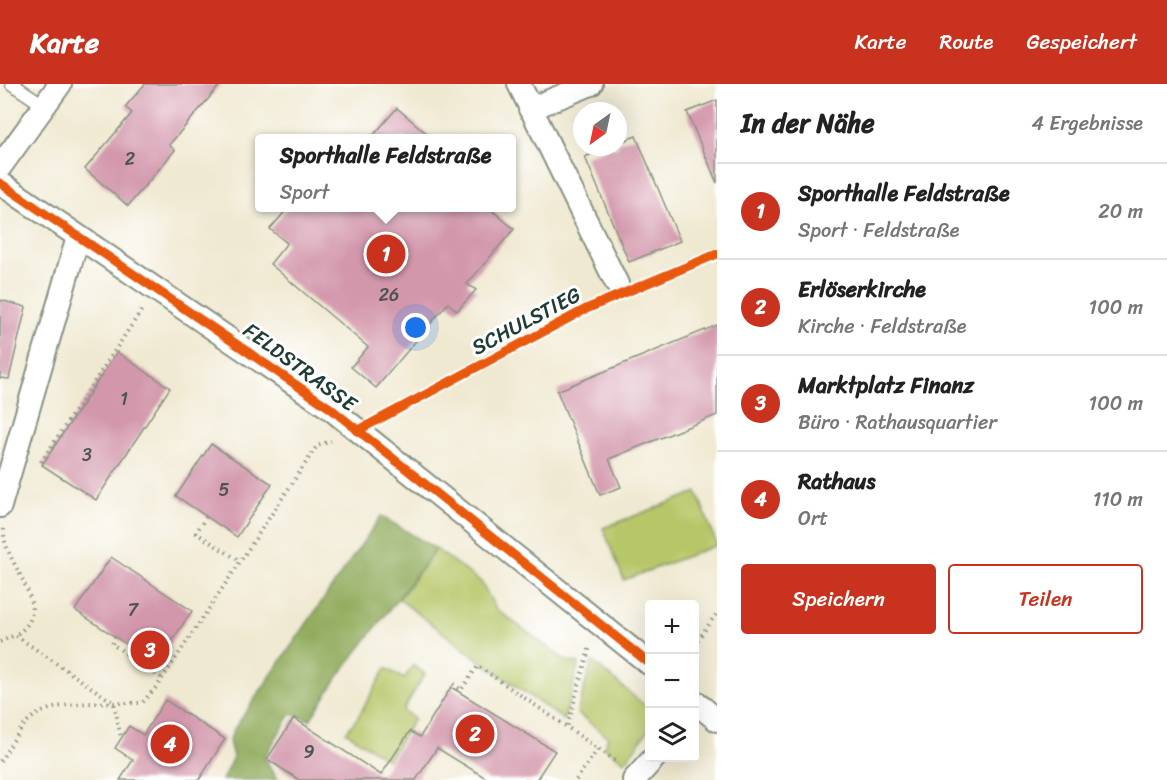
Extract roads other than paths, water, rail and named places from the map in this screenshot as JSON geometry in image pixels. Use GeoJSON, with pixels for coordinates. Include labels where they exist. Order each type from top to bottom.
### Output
{"type":"FeatureCollection","features":[{"type":"Feature","properties":{"kind":"street"},"geometry":{"type":"LineString","coordinates":[[0,167],[60,84]]}},
{"type":"Feature","properties":{"kind":"street"},"geometry":{"type":"LineString","coordinates":[[519,84],[618,292]]}},
{"type":"Feature","properties":{"kind":"street"},"geometry":{"type":"LineString","coordinates":[[530,109],[591,84]]}},
{"type":"Feature","properties":{"kind":"street","name":"FELDSTRASSE"},"geometry":{"type":"LineString","coordinates":[[0,183],[330,408],[645,660]]}},
{"type":"Feature","properties":{"kind":"street"},"geometry":{"type":"LineString","coordinates":[[2,515],[4,480],[78,237]]}},
{"type":"Feature","properties":{"kind":"street"},"geometry":{"type":"LineString","coordinates":[[699,708],[717,720]]}},
{"type":"Feature","properties":{"kind":"street"},"geometry":{"type":"LineString","coordinates":[[636,778],[650,762]]}},
{"type":"Feature","properties":{"kind":"lane"},"geometry":{"type":"LineString","coordinates":[[12,84],[45,106]]}},
{"type":"Feature","properties":{"kind":"place","name":"Sporthalle Feldstraße"},"geometry":{"type":"Point","coordinates":[386,254]}},
{"type":"Feature","properties":{"kind":"place","name":"Marktplatz Finanz"},"geometry":{"type":"Point","coordinates":[150,650]}},
{"type":"Feature","properties":{"kind":"place","name":"Erlöserkirche"},"geometry":{"type":"Point","coordinates":[475,734]}},
{"type":"Feature","properties":{"kind":"place","name":"Rathaus"},"geometry":{"type":"Point","coordinates":[170,744]}}]}
